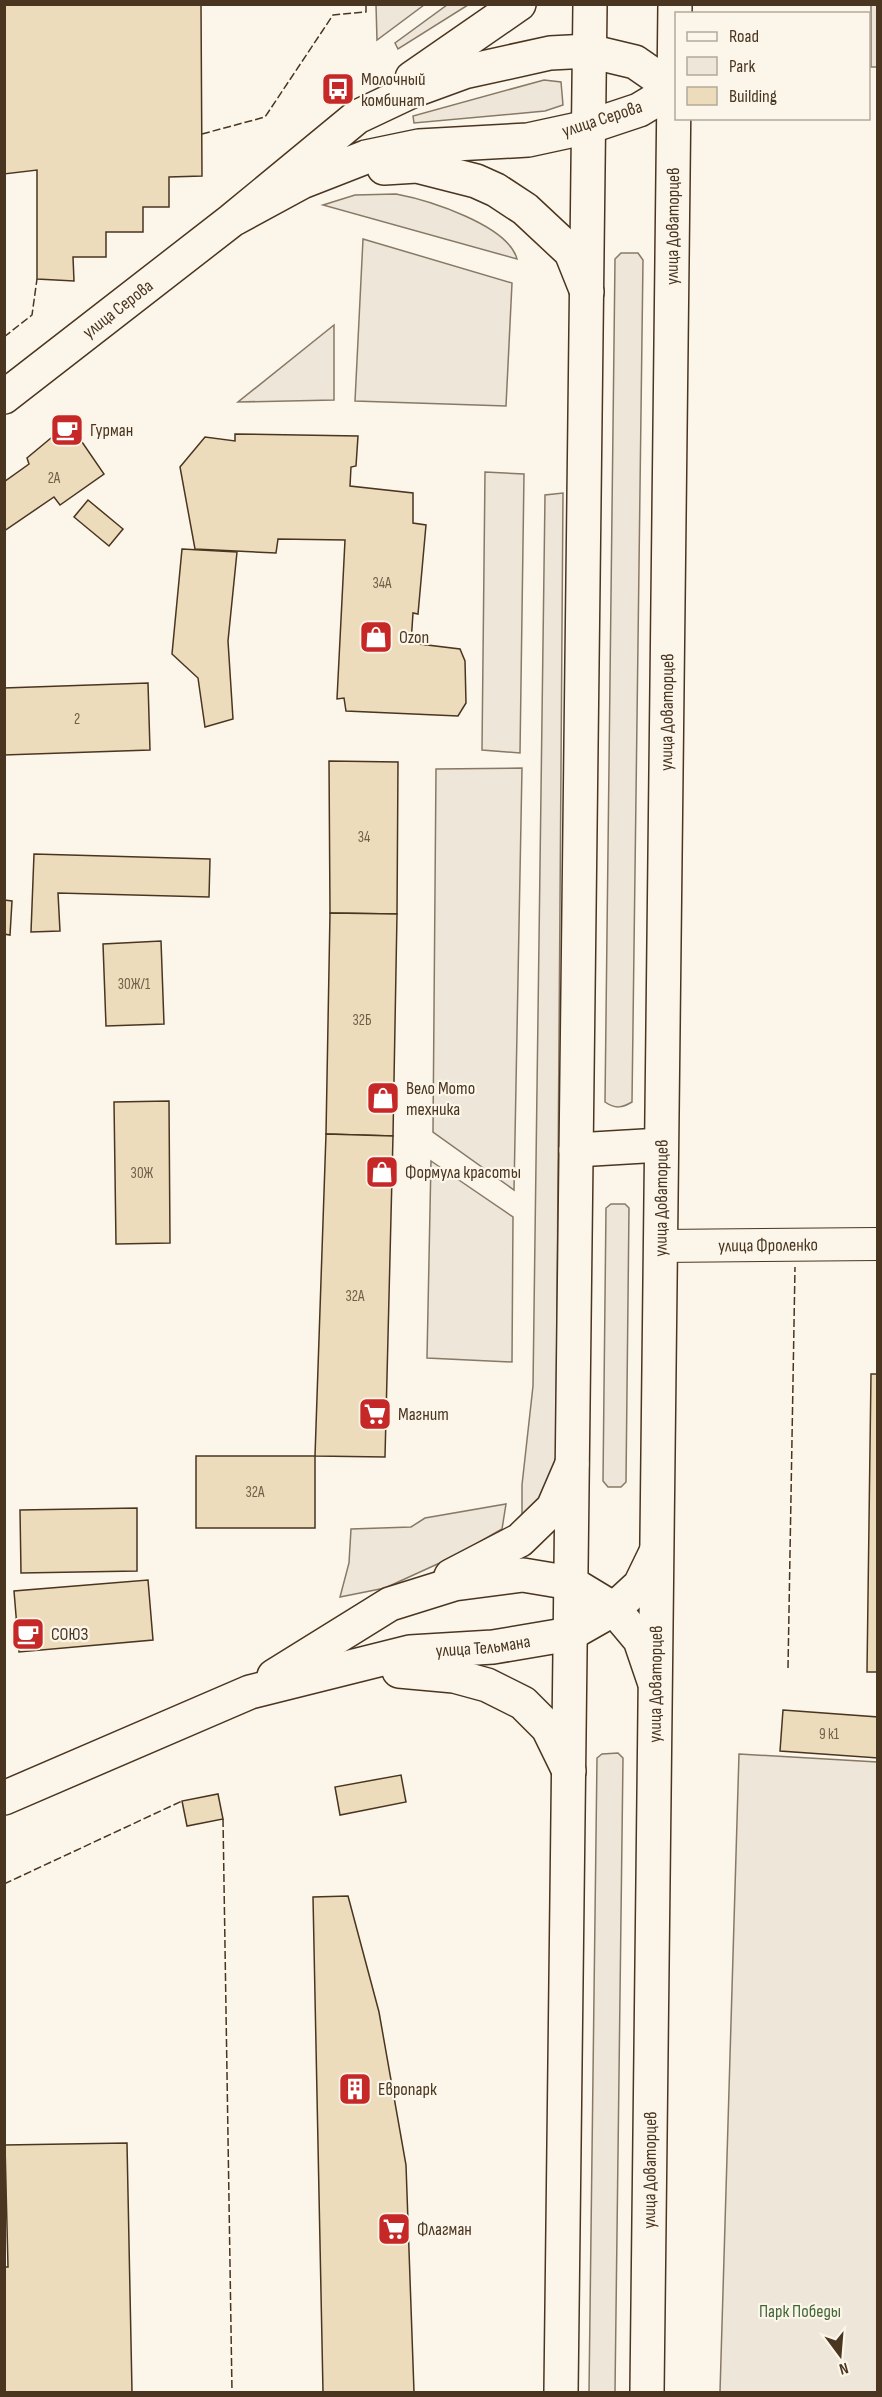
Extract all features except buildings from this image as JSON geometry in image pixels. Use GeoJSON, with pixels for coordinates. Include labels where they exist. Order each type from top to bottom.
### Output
{"type":"FeatureCollection","features":[{"type":"Feature","properties":{"kind":"main road","name":"улица Серова"},"geometry":{"type":"LineString","coordinates":[[4,397],[231,220],[357,117],[519,4]]}},
{"type":"Feature","properties":{"kind":"main road"},"geometry":{"type":"LineString","coordinates":[[561,2392],[590,4]]}},
{"type":"Feature","properties":{"kind":"main road","name":"улица Доваторцев"},"geometry":{"type":"LineString","coordinates":[[647,2392],[655,1840],[652,1802],[675,4]]}},
{"type":"Feature","properties":{"kind":"main road","name":"улица Серова"},"geometry":{"type":"LineString","coordinates":[[231,220],[302,182],[366,157],[419,146],[528,140],[588,127],[639,110],[674,89],[635,62],[589,51],[550,53],[464,72],[412,91],[357,117]]}},
{"type":"Feature","properties":{"kind":"main road","name":"улица Серова"},"geometry":{"type":"LineString","coordinates":[[302,182],[368,169],[417,166],[476,181],[496,190],[525,209],[571,252],[587,292]]}},
{"type":"Feature","properties":{"kind":"main road"},"geometry":{"type":"LineString","coordinates":[[576,1150],[661,1146]]}},
{"type":"Feature","properties":{"kind":"main road","name":"улица Тельмана"},"geometry":{"type":"LineString","coordinates":[[4,1798],[250,1692],[390,1604],[470,1567],[520,1540],[553,1508],[572,1464]]}},
{"type":"Feature","properties":{"kind":"main road","name":"улица Тельмана"},"geometry":{"type":"LineString","coordinates":[[250,1692],[410,1652],[493,1647],[570,1634],[614,1609],[640,1585],[656,1552]]}},
{"type":"Feature","properties":{"kind":"main road","name":"улица Тельмана"},"geometry":{"type":"LineString","coordinates":[[390,1604],[454,1584],[523,1575],[571,1583],[614,1609],[640,1640],[654,1682]]}},
{"type":"Feature","properties":{"kind":"main road","name":"улица Тельмана"},"geometry":{"type":"LineString","coordinates":[[344,1668],[441,1674],[487,1685],[523,1703],[548,1728],[569,1771]]}},
{"type":"Feature","properties":{"kind":"street","name":"улица Фроленко"},"geometry":{"type":"LineString","coordinates":[[660,1246],[878,1244]]}},
{"type":"Feature","properties":{"kind":"green space"},"geometry":{"type":"Polygon","coordinates":[[[376,4],[424,5],[377,40],[376,4]]]}},
{"type":"Feature","properties":{"kind":"green space"},"geometry":{"type":"Polygon","coordinates":[[[447,5],[468,5],[398,49],[395,43],[447,5]]]}},
{"type":"Feature","properties":{"kind":"green space"},"geometry":{"type":"Polygon","coordinates":[[[871,5],[877,5],[877,67],[871,67],[871,5]]]}},
{"type":"Feature","properties":{"kind":"green space"},"geometry":{"type":"Polygon","coordinates":[[[544,80],[561,82],[563,105],[545,111],[414,123],[413,116],[544,80]]]}},
{"type":"Feature","properties":{"kind":"green space"},"geometry":{"type":"Polygon","coordinates":[[[396,194],[446,208],[483,225],[499,235],[511,247],[517,259],[323,205],[355,195],[396,194]]]}},
{"type":"Feature","properties":{"kind":"green space"},"geometry":{"type":"Polygon","coordinates":[[[363,239],[512,283],[506,406],[355,401],[363,239]]]}},
{"type":"Feature","properties":{"kind":"green space"},"geometry":{"type":"Polygon","coordinates":[[[621,253],[638,253],[643,260],[632,1102],[618,1107],[605,1102],[615,259],[621,253]]]}},
{"type":"Feature","properties":{"kind":"green space"},"geometry":{"type":"Polygon","coordinates":[[[334,325],[334,400],[238,402],[334,325]]]}},
{"type":"Feature","properties":{"kind":"green space"},"geometry":{"type":"Polygon","coordinates":[[[485,472],[524,474],[520,753],[482,750],[485,472]]]}},
{"type":"Feature","properties":{"kind":"green space"},"geometry":{"type":"Polygon","coordinates":[[[563,493],[556,1450],[555,1474],[522,1524],[522,1485],[533,1386],[545,495],[563,493]]]}},
{"type":"Feature","properties":{"kind":"green space"},"geometry":{"type":"Polygon","coordinates":[[[522,768],[514,1190],[433,1132],[436,769],[522,768]]]}},
{"type":"Feature","properties":{"kind":"green space"},"geometry":{"type":"Polygon","coordinates":[[[431,1161],[513,1217],[512,1362],[427,1358],[431,1161]]]}},
{"type":"Feature","properties":{"kind":"green space"},"geometry":{"type":"Polygon","coordinates":[[[611,1204],[625,1204],[629,1208],[626,1482],[621,1487],[608,1487],[603,1481],[606,1208],[611,1204]]]}},
{"type":"Feature","properties":{"kind":"green space"},"geometry":{"type":"Polygon","coordinates":[[[506,1504],[502,1529],[455,1556],[385,1588],[340,1597],[349,1563],[351,1529],[411,1527],[425,1518],[506,1504]]]}},
{"type":"Feature","properties":{"kind":"green space"},"geometry":{"type":"Polygon","coordinates":[[[618,1753],[623,1758],[615,2392],[589,2392],[597,1758],[602,1754],[618,1753]]]}},
{"type":"Feature","properties":{"kind":"green space","name":"Парк Победы"},"geometry":{"type":"Polygon","coordinates":[[[739,1754],[877,1762],[877,2392],[720,2392],[739,1754]]]}},
{"type":"Feature","properties":{"kind":"fence"},"geometry":{"type":"LineString","coordinates":[[202,134],[265,117],[333,15],[366,12],[366,4]]}},
{"type":"Feature","properties":{"kind":"fence"},"geometry":{"type":"LineString","coordinates":[[4,337],[32,315],[37,279]]}},
{"type":"Feature","properties":{"kind":"fence"},"geometry":{"type":"LineString","coordinates":[[788,1668],[795,1267]]}},
{"type":"Feature","properties":{"kind":"fence"},"geometry":{"type":"LineString","coordinates":[[4,1884],[182,1801]]}},
{"type":"Feature","properties":{"kind":"fence"},"geometry":{"type":"LineString","coordinates":[[223,1819],[232,2392]]}},
{"type":"Feature","properties":{"kind":"place","name":"Молочный комбинат"},"geometry":{"type":"Point","coordinates":[338,89]}},
{"type":"Feature","properties":{"kind":"place","name":"Гурман"},"geometry":{"type":"Point","coordinates":[67,430]}},
{"type":"Feature","properties":{"kind":"place","name":"Ozon"},"geometry":{"type":"Point","coordinates":[376,637]}},
{"type":"Feature","properties":{"kind":"place","name":"Вело Мото техника"},"geometry":{"type":"Point","coordinates":[383,1098]}},
{"type":"Feature","properties":{"kind":"place","name":"Формула красоты"},"geometry":{"type":"Point","coordinates":[382,1172]}},
{"type":"Feature","properties":{"kind":"place","name":"Магнит"},"geometry":{"type":"Point","coordinates":[375,1414]}},
{"type":"Feature","properties":{"kind":"place","name":"СОЮЗ"},"geometry":{"type":"Point","coordinates":[28,1634]}},
{"type":"Feature","properties":{"kind":"place","name":"Европарк"},"geometry":{"type":"Point","coordinates":[355,2089]}},
{"type":"Feature","properties":{"kind":"place","name":"Флагман"},"geometry":{"type":"Point","coordinates":[394,2229]}}]}
